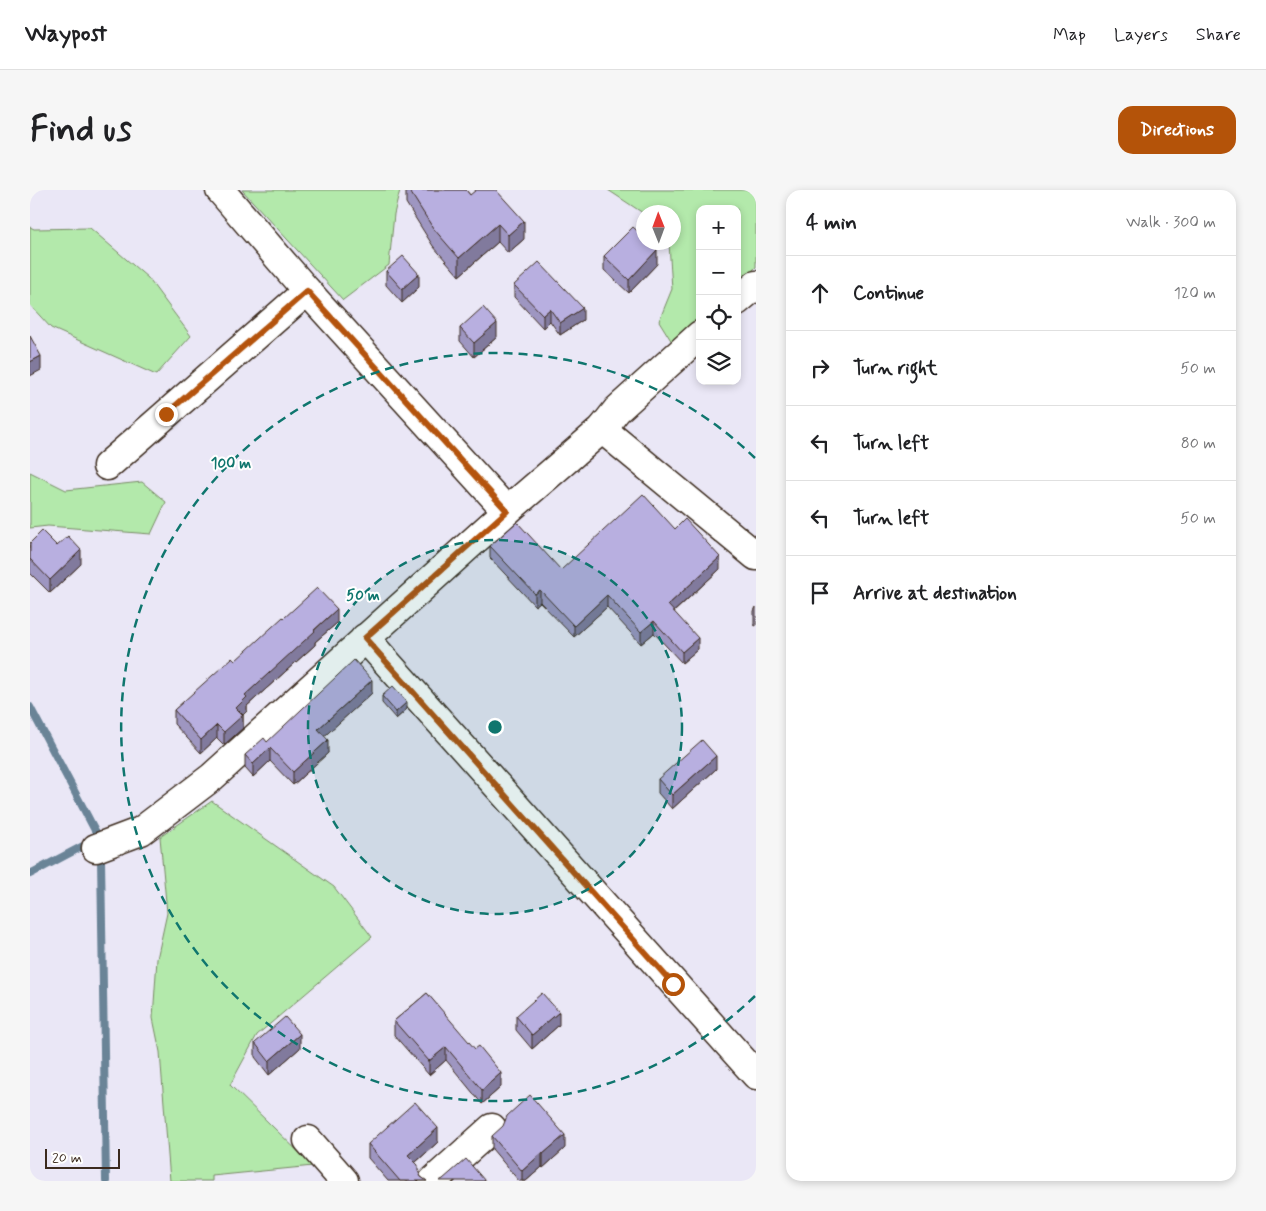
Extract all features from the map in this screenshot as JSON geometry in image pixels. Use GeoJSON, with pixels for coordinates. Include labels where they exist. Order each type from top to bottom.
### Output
{"type":"FeatureCollection","features":[{"type":"Feature","properties":{"kind":"street"},"geometry":{"type":"LineString","coordinates":[[220,190],[307,291],[507,511]]}},
{"type":"Feature","properties":{"kind":"street"},"geometry":{"type":"LineString","coordinates":[[741,298],[756,285]]}},
{"type":"Feature","properties":{"kind":"street"},"geometry":{"type":"LineString","coordinates":[[107,466],[307,291]]}},
{"type":"Feature","properties":{"kind":"street"},"geometry":{"type":"LineString","coordinates":[[96,848],[141,831],[212,777],[507,511],[602,429],[617,410],[696,339]]}},
{"type":"Feature","properties":{"kind":"street"},"geometry":{"type":"LineString","coordinates":[[602,429],[756,556]]}},
{"type":"Feature","properties":{"kind":"street"},"geometry":{"type":"LineString","coordinates":[[365,638],[756,1075]]}},
{"type":"Feature","properties":{"kind":"street"},"geometry":{"type":"LineString","coordinates":[[433,1181],[492,1128]]}},
{"type":"Feature","properties":{"kind":"street"},"geometry":{"type":"LineString","coordinates":[[308,1140],[344,1181]]}},
{"type":"Feature","properties":{"kind":"green space"},"geometry":{"type":"Polygon","coordinates":[[[242,190],[400,190],[394,214],[389,265],[343,300],[242,190]]]}},
{"type":"Feature","properties":{"kind":"green space"},"geometry":{"type":"Polygon","coordinates":[[[608,190],[756,190],[756,267],[741,281],[741,205],[696,205],[696,321],[672,342],[659,321],[672,289],[669,250],[681,250],[681,205],[636,205],[636,208],[608,190]]]}},
{"type":"Feature","properties":{"kind":"green space"},"geometry":{"type":"Polygon","coordinates":[[[30,227],[34,229],[90,228],[148,278],[191,336],[156,375],[51,328],[30,305],[30,227]]]}},
{"type":"Feature","properties":{"kind":"green space"},"geometry":{"type":"Polygon","coordinates":[[[30,472],[66,490],[142,482],[166,502],[151,534],[48,526],[30,528],[30,472]]]}},
{"type":"Feature","properties":{"kind":"green space"},"geometry":{"type":"Polygon","coordinates":[[[212,801],[334,887],[372,937],[257,1035],[230,1085],[313,1166],[212,1176],[212,1181],[170,1181],[160,1052],[153,1018],[157,959],[167,913],[160,837],[212,801]]]}},
{"type":"Feature","properties":{"kind":"building"},"geometry":{"type":"Polygon","coordinates":[[[409,190],[466,190],[470,195],[476,190],[496,190],[524,221],[508,235],[498,224],[459,258],[433,228],[409,190]]]}},
{"type":"Feature","properties":{"kind":"building"},"geometry":{"type":"Polygon","coordinates":[[[633,227],[636,230],[636,250],[657,250],[629,280],[604,256],[633,227]]]}},
{"type":"Feature","properties":{"kind":"building"},"geometry":{"type":"Polygon","coordinates":[[[403,256],[419,274],[402,289],[386,271],[403,256]]]}},
{"type":"Feature","properties":{"kind":"building"},"geometry":{"type":"Polygon","coordinates":[[[539,262],[583,308],[560,323],[550,309],[543,315],[514,285],[539,262]]]}},
{"type":"Feature","properties":{"kind":"building"},"geometry":{"type":"Polygon","coordinates":[[[483,307],[497,323],[474,343],[460,328],[483,307]]]}},
{"type":"Feature","properties":{"kind":"building"},"geometry":{"type":"Polygon","coordinates":[[[30,336],[41,356],[30,362],[30,336]]]}},
{"type":"Feature","properties":{"kind":"building"},"geometry":{"type":"Polygon","coordinates":[[[643,494],[675,529],[685,519],[720,557],[668,605],[698,638],[682,652],[654,621],[641,632],[607,595],[574,626],[540,590],[535,594],[490,546],[517,522],[561,570],[643,494]]]}},
{"type":"Feature","properties":{"kind":"building"},"geometry":{"type":"Polygon","coordinates":[[[42,531],[57,546],[68,536],[81,550],[50,580],[30,559],[30,543],[42,531]]]}},
{"type":"Feature","properties":{"kind":"building"},"geometry":{"type":"Polygon","coordinates":[[[317,588],[337,609],[245,695],[247,697],[236,708],[243,715],[224,732],[217,725],[201,740],[174,710],[232,658],[235,661],[317,588]]]}},
{"type":"Feature","properties":{"kind":"building"},"geometry":{"type":"Polygon","coordinates":[[[354,660],[372,680],[318,729],[328,740],[293,772],[270,748],[253,764],[245,755],[264,738],[267,742],[354,660]]]}},
{"type":"Feature","properties":{"kind":"building"},"geometry":{"type":"Polygon","coordinates":[[[393,686],[407,702],[396,712],[382,696],[393,686]]]}},
{"type":"Feature","properties":{"kind":"building"},"geometry":{"type":"Polygon","coordinates":[[[702,740],[716,756],[672,795],[658,779],[702,740]]]}},
{"type":"Feature","properties":{"kind":"building"},"geometry":{"type":"Polygon","coordinates":[[[427,993],[475,1049],[479,1046],[501,1073],[482,1090],[446,1047],[429,1061],[394,1021],[427,993]]]}},
{"type":"Feature","properties":{"kind":"building"},"geometry":{"type":"Polygon","coordinates":[[[542,993],[559,1012],[532,1035],[516,1016],[542,993]]]}},
{"type":"Feature","properties":{"kind":"building"},"geometry":{"type":"Polygon","coordinates":[[[285,1017],[300,1034],[269,1061],[255,1043],[285,1017]]]}},
{"type":"Feature","properties":{"kind":"building"},"geometry":{"type":"Polygon","coordinates":[[[530,1095],[565,1135],[522,1171],[492,1136],[503,1126],[507,1116],[530,1095]]]}},
{"type":"Feature","properties":{"kind":"building"},"geometry":{"type":"Polygon","coordinates":[[[415,1102],[438,1128],[408,1155],[418,1165],[421,1177],[427,1181],[400,1181],[368,1144],[415,1102]]]}},
{"type":"Feature","properties":{"kind":"building"},"geometry":{"type":"Polygon","coordinates":[[[466,1159],[485,1181],[439,1181],[443,1179],[466,1159]]]}},
{"type":"Feature","properties":{"kind":"waterway"},"geometry":{"type":"LineString","coordinates":[[30,707],[99,838]]}},
{"type":"Feature","properties":{"kind":"waterway"},"geometry":{"type":"LineString","coordinates":[[30,874],[83,846]]}},
{"type":"Feature","properties":{"kind":"waterway"},"geometry":{"type":"LineString","coordinates":[[101,859],[106,1181]]}},
{"type":"Feature","properties":{"kind":"route"},"geometry":{"type":"LineString","coordinates":[[166,414],[307,291],[507,511],[365,638],[673,984]]}}]}
